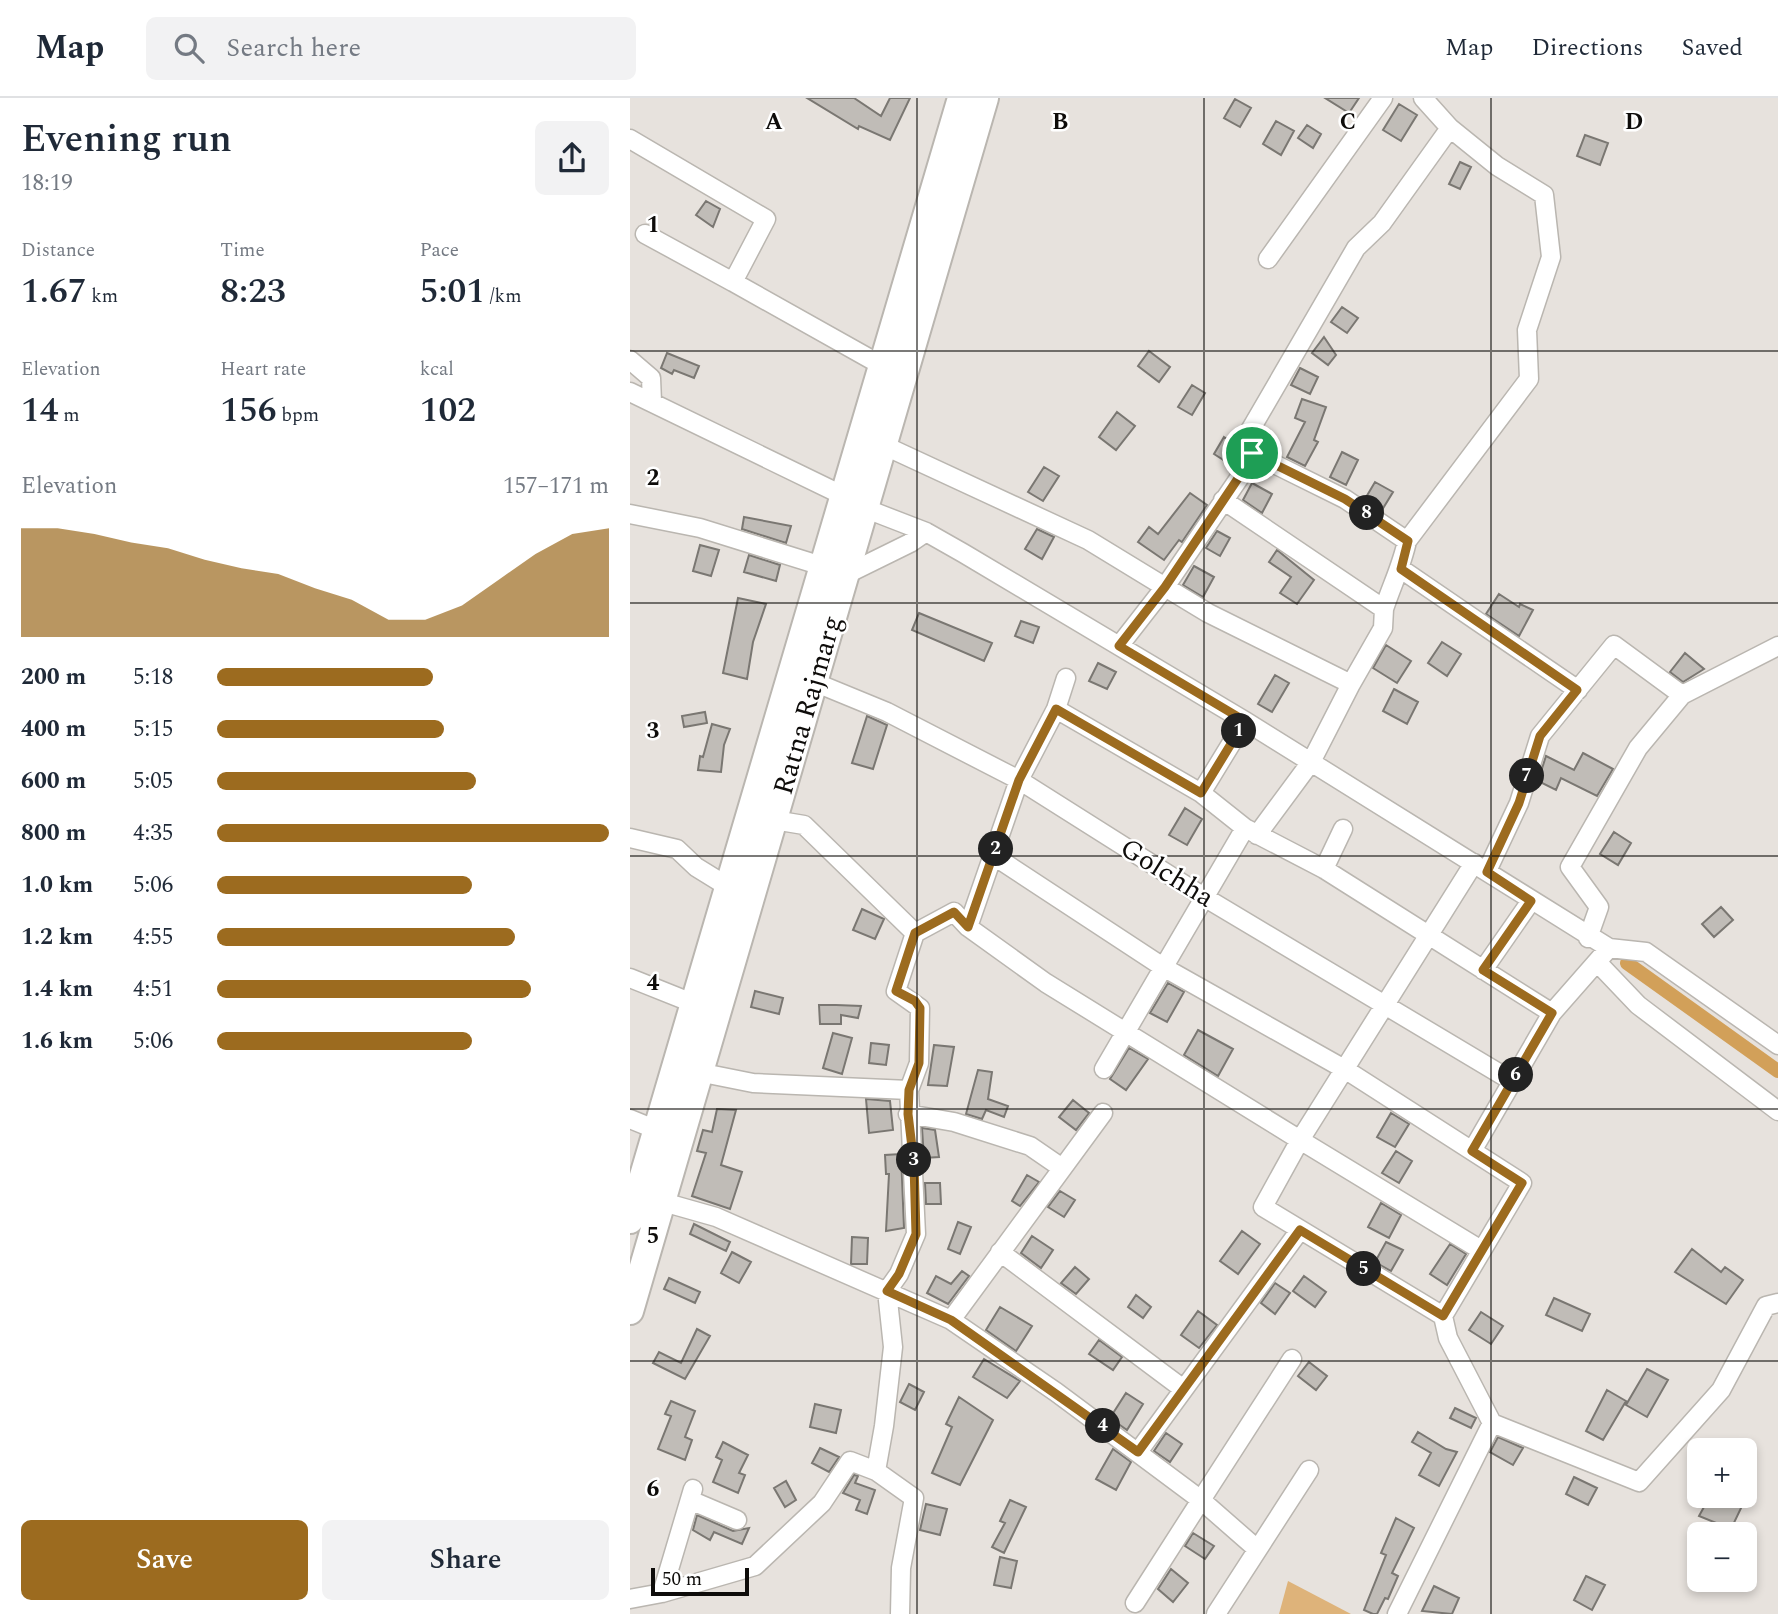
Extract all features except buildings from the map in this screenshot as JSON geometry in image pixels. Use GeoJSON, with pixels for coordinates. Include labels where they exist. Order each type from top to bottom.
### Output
{"type":"FeatureCollection","features":[{"type":"Feature","properties":{"kind":"highway","name":"Ratna Rajmarg"},"geometry":{"type":"LineString","coordinates":[[630,1220],[730,888],[833,570],[853,501],[881,365],[961,98]]}},
{"type":"Feature","properties":{"kind":"highway","name":"Ratna Rajmarg"},"geometry":{"type":"LineString","coordinates":[[853,501],[883,444],[985,98]]}},
{"type":"Feature","properties":{"kind":"highway","name":"Ratna Rajmarg"},"geometry":{"type":"LineString","coordinates":[[630,1311],[814,682],[833,570]]}},
{"type":"Feature","properties":{"kind":"street"},"geometry":{"type":"LineString","coordinates":[[1268,259],[1383,98]]}},
{"type":"Feature","properties":{"kind":"street"},"geometry":{"type":"LineString","coordinates":[[1104,1069],[1123,1032],[1204,897],[1251,832],[1311,762],[1383,628],[1384,609],[1395,577],[1401,569],[1408,541],[1529,379],[1527,330],[1551,257],[1544,195],[1497,166],[1450,128],[1423,98]]}},
{"type":"Feature","properties":{"kind":"street"},"geometry":{"type":"LineString","coordinates":[[1408,541],[1345,499],[1252,453],[1245,439],[1356,248],[1382,223],[1450,128]]}},
{"type":"Feature","properties":{"kind":"street"},"geometry":{"type":"LineString","coordinates":[[630,139],[766,219],[733,282]]}},
{"type":"Feature","properties":{"kind":"street"},"geometry":{"type":"LineString","coordinates":[[645,234],[881,365]]}},
{"type":"Feature","properties":{"kind":"street"},"geometry":{"type":"LineString","coordinates":[[630,360],[651,378],[652,402]]}},
{"type":"Feature","properties":{"kind":"street"},"geometry":{"type":"LineString","coordinates":[[630,392],[853,501],[926,532],[1245,721],[1588,937],[1609,948],[1646,952],[1778,1045]]}},
{"type":"Feature","properties":{"kind":"street"},"geometry":{"type":"LineString","coordinates":[[883,444],[1088,540],[1208,613],[1351,684]]}},
{"type":"Feature","properties":{"kind":"street"},"geometry":{"type":"LineString","coordinates":[[1119,646],[1165,587],[1252,453]]}},
{"type":"Feature","properties":{"kind":"street"},"geometry":{"type":"LineString","coordinates":[[1223,500],[1384,609]]}},
{"type":"Feature","properties":{"kind":"street"},"geometry":{"type":"LineString","coordinates":[[630,514],[700,528],[833,570],[910,543],[926,532]]}},
{"type":"Feature","properties":{"kind":"street"},"geometry":{"type":"LineString","coordinates":[[1401,569],[1577,690]]}},
{"type":"Feature","properties":{"kind":"street"},"geometry":{"type":"LineString","coordinates":[[1443,1316],[1263,1207],[1300,1140],[1346,1070],[1384,1004],[1429,936],[1480,867],[1519,803],[1540,736],[1577,690],[1614,645],[1682,695]]}},
{"type":"Feature","properties":{"kind":"street"},"geometry":{"type":"LineString","coordinates":[[1588,937],[1599,907],[1570,867],[1638,748],[1682,695],[1778,646]]}},
{"type":"Feature","properties":{"kind":"street"},"geometry":{"type":"LineString","coordinates":[[968,927],[1019,780],[1056,709],[1066,678]]}},
{"type":"Feature","properties":{"kind":"street","name":"Golchha"},"geometry":{"type":"LineString","coordinates":[[814,682],[887,712],[1019,780],[1204,897],[1511,1082]]}},
{"type":"Feature","properties":{"kind":"street"},"geometry":{"type":"LineString","coordinates":[[1056,709],[1201,793],[1251,832],[1324,869],[1552,1013]]}},
{"type":"Feature","properties":{"kind":"street"},"geometry":{"type":"LineString","coordinates":[[1201,793],[1245,721]]}},
{"type":"Feature","properties":{"kind":"street"},"geometry":{"type":"LineString","coordinates":[[775,820],[804,825],[915,933]]}},
{"type":"Feature","properties":{"kind":"street"},"geometry":{"type":"LineString","coordinates":[[1324,869],[1343,829]]}},
{"type":"Feature","properties":{"kind":"street"},"geometry":{"type":"LineString","coordinates":[[630,838],[677,849],[696,867],[730,888]]}},
{"type":"Feature","properties":{"kind":"street"},"geometry":{"type":"LineString","coordinates":[[994,856],[1163,967],[1346,1070],[1522,1183],[1443,1316],[1448,1338],[1492,1423],[1640,1482],[1721,1390],[1766,1306],[1778,1303]]}},
{"type":"Feature","properties":{"kind":"street"},"geometry":{"type":"LineString","coordinates":[[1483,970],[1531,901]]}},
{"type":"Feature","properties":{"kind":"street"},"geometry":{"type":"LineString","coordinates":[[876,1471],[893,1347],[887,1291],[899,1274],[916,1234],[914,1164],[908,1114],[909,1090],[919,1063],[920,1008],[915,1001],[896,991],[915,933],[954,912],[968,927],[1046,983],[1481,1250]]}},
{"type":"Feature","properties":{"kind":"street"},"geometry":{"type":"LineString","coordinates":[[1472,1151],[1552,1013],[1609,948]]}},
{"type":"Feature","properties":{"kind":"street"},"geometry":{"type":"LineString","coordinates":[[1597,962],[1638,1005],[1778,1111]]}},
{"type":"Feature","properties":{"kind":"street"},"geometry":{"type":"LineString","coordinates":[[630,978],[695,1004]]}},
{"type":"Feature","properties":{"kind":"street"},"geometry":{"type":"LineString","coordinates":[[698,1072],[753,1083],[909,1090]]}},
{"type":"Feature","properties":{"kind":"street"},"geometry":{"type":"LineString","coordinates":[[951,1320],[1103,1113]]}},
{"type":"Feature","properties":{"kind":"street"},"geometry":{"type":"LineString","coordinates":[[908,1114],[954,1122],[1030,1146],[1062,1168]]}},
{"type":"Feature","properties":{"kind":"street"},"geometry":{"type":"LineString","coordinates":[[630,1119],[657,1130]]}},
{"type":"Feature","properties":{"kind":"street"},"geometry":{"type":"LineString","coordinates":[[663,1202],[716,1217],[951,1320],[1138,1452],[1201,1500],[1257,1549]]}},
{"type":"Feature","properties":{"kind":"street"},"geometry":{"type":"LineString","coordinates":[[1138,1452],[1170,1412],[1182,1388],[1300,1230]]}},
{"type":"Feature","properties":{"kind":"street"},"geometry":{"type":"LineString","coordinates":[[1000,1252],[1182,1388]]}},
{"type":"Feature","properties":{"kind":"street"},"geometry":{"type":"LineString","coordinates":[[1135,1603],[1292,1359]]}},
{"type":"Feature","properties":{"kind":"street"},"geometry":{"type":"LineString","coordinates":[[1397,1614],[1492,1423]]}},
{"type":"Feature","properties":{"kind":"street"},"geometry":{"type":"LineString","coordinates":[[630,1599],[662,1593],[755,1566],[822,1503],[850,1461],[876,1471],[914,1498],[901,1568],[900,1614]]}},
{"type":"Feature","properties":{"kind":"street"},"geometry":{"type":"LineString","coordinates":[[1216,1614],[1309,1470]]}},
{"type":"Feature","properties":{"kind":"street"},"geometry":{"type":"LineString","coordinates":[[662,1593],[691,1495],[737,1520]]}},
{"type":"Feature","properties":{"kind":"shaded area"},"geometry":{"type":"Polygon","coordinates":[[[1288,1581],[1351,1614],[1279,1614],[1288,1581]]]}},
{"type":"Feature","properties":{"kind":"waterway"},"geometry":{"type":"LineString","coordinates":[[1627,963],[1778,1071]]}},
{"type":"Feature","properties":{"kind":"route"},"geometry":{"type":"LineString","coordinates":[[1252,453],[1345,499],[1408,541],[1401,569],[1484,623],[1577,690],[1540,736],[1519,803],[1487,872],[1531,901],[1483,970],[1552,1013],[1472,1151],[1522,1183],[1443,1316],[1300,1230],[1182,1388],[1170,1412],[1138,1452],[951,1320],[887,1291],[899,1274],[916,1234],[914,1164],[908,1114],[909,1090],[919,1063],[920,1008],[915,1001],[896,991],[915,933],[954,912],[968,927],[1019,780],[1056,709],[1201,793],[1245,721],[1119,646],[1165,587],[1245,468],[1252,453]]}}]}
